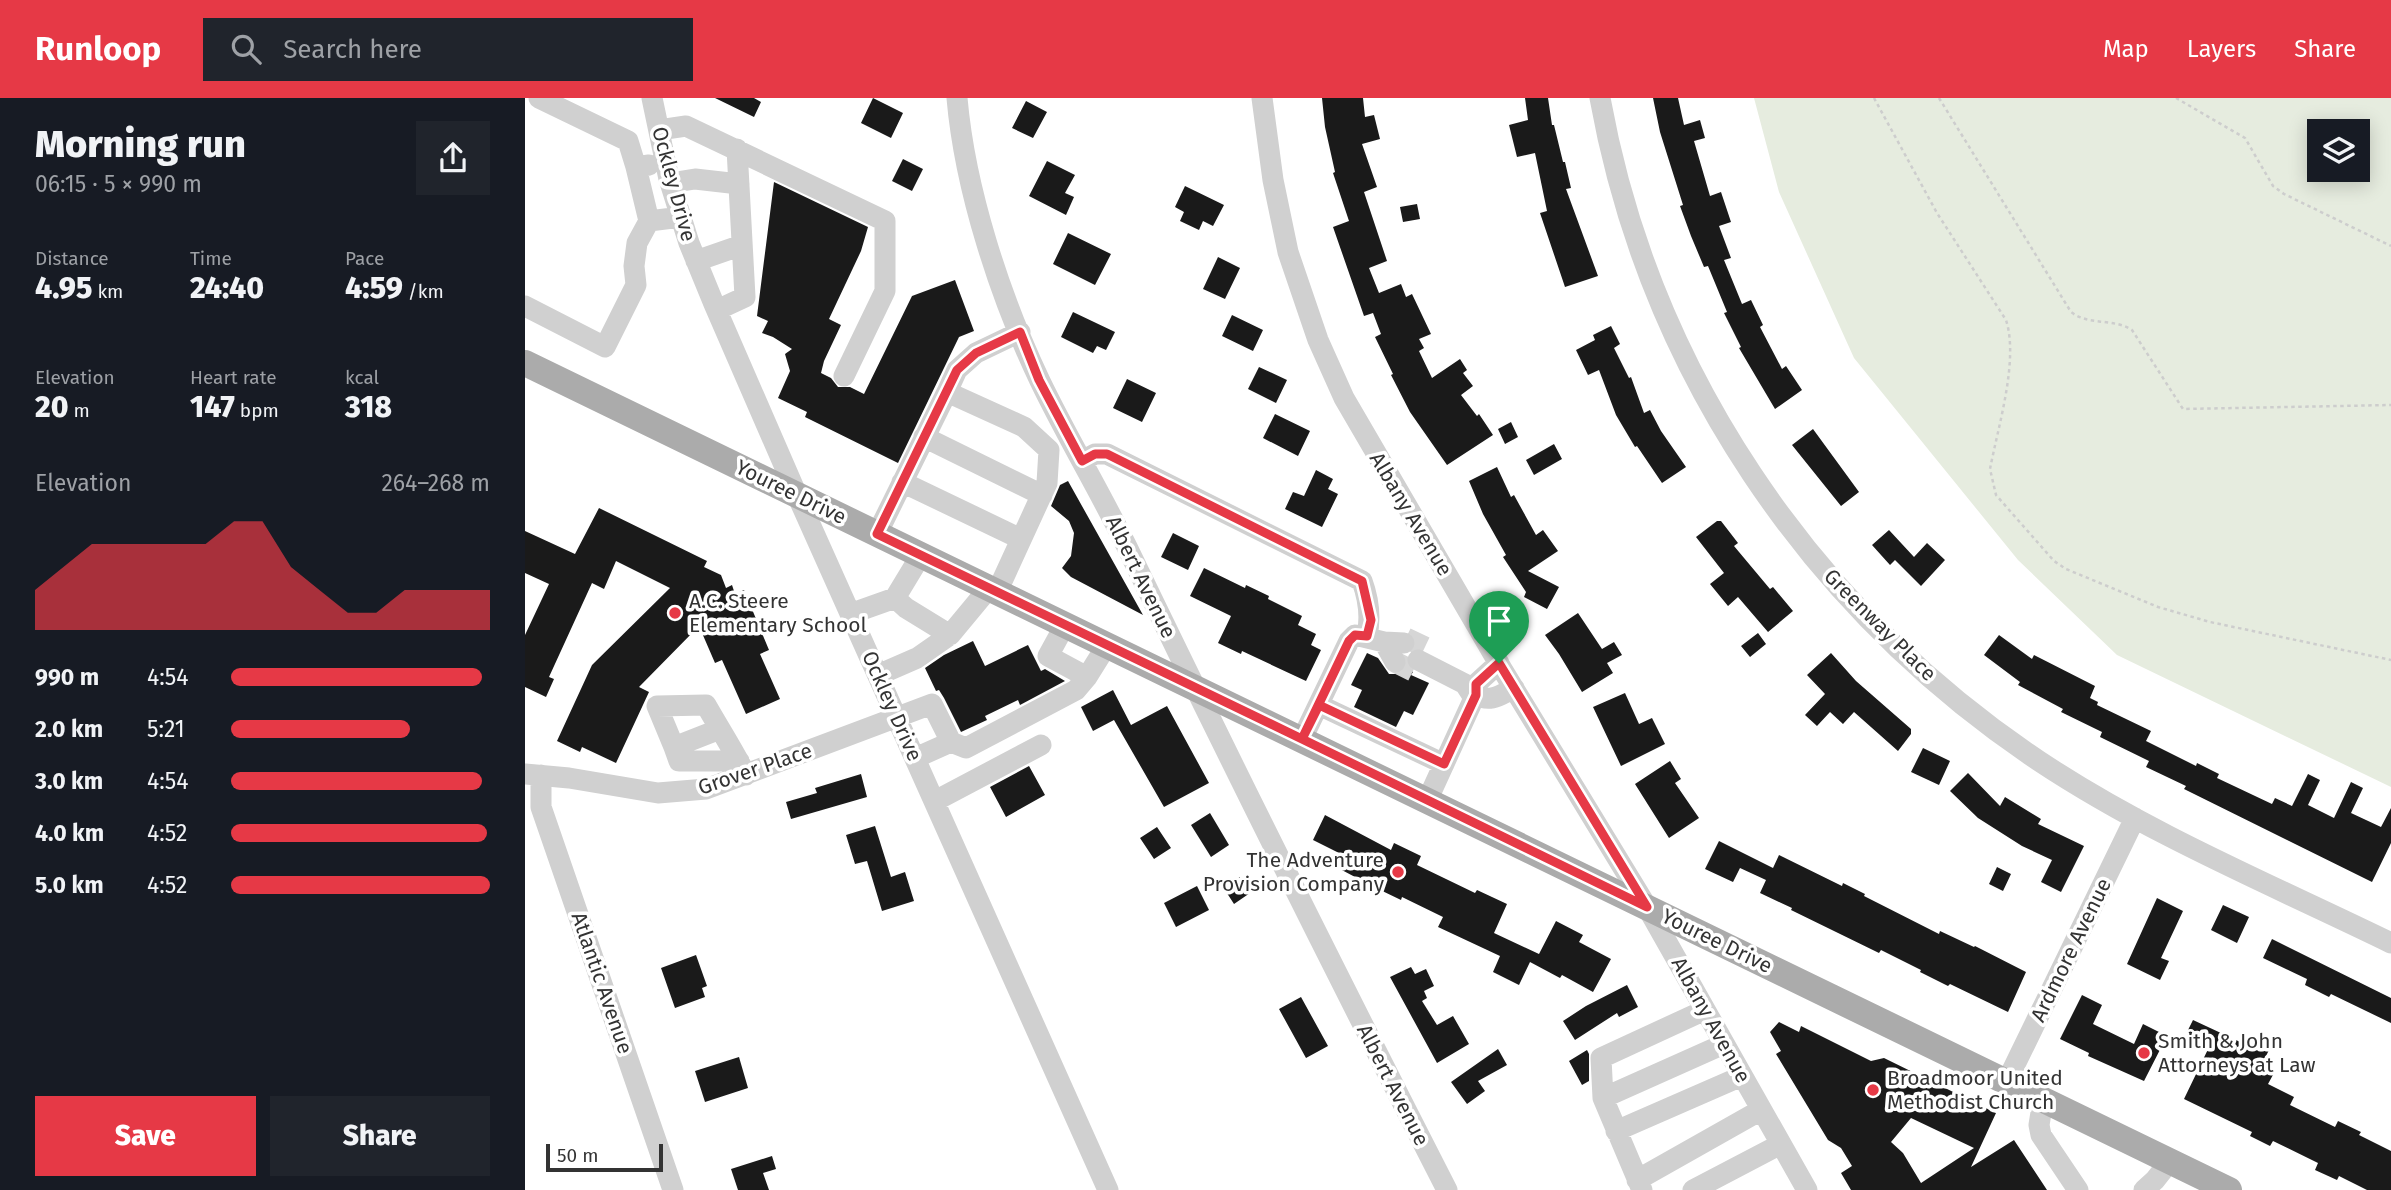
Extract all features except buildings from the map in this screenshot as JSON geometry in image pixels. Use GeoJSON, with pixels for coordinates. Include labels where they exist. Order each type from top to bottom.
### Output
{"type":"FeatureCollection","features":[{"type":"Feature","properties":{"kind":"main road","name":"Youree Drive"},"geometry":{"type":"LineString","coordinates":[[525,363],[2229,1190]]}},
{"type":"Feature","properties":{"kind":"street"},"geometry":{"type":"LineString","coordinates":[[525,306],[605,347],[636,285],[634,266],[637,243],[649,221],[628,141],[539,98]]}},
{"type":"Feature","properties":{"kind":"street","name":"Ockley Drive"},"geometry":{"type":"LineString","coordinates":[[652,98],[668,173],[681,217],[716,310],[1108,1190]]}},
{"type":"Feature","properties":{"kind":"street","name":"Albert Avenue"},"geometry":{"type":"LineString","coordinates":[[957,98],[968,169],[983,229],[1039,380],[1119,531],[1312,927],[1447,1190]]}},
{"type":"Feature","properties":{"kind":"street","name":"Albany Avenue"},"geometry":{"type":"LineString","coordinates":[[1262,98],[1273,180],[1288,252],[1318,340],[1359,426],[1647,907],[1781,1144],[1801,1188]]}},
{"type":"Feature","properties":{"kind":"street","name":"Greenway Place"},"geometry":{"type":"LineString","coordinates":[[1600,98],[1622,193],[1649,275],[1676,340],[1722,429],[1801,541],[1866,617],[1981,720],[2041,762],[2134,818],[2391,943]]}},
{"type":"Feature","properties":{"kind":"street"},"geometry":{"type":"LineString","coordinates":[[659,131],[686,126],[885,221],[885,290],[844,376]]}},
{"type":"Feature","properties":{"kind":"street"},"geometry":{"type":"LineString","coordinates":[[716,310],[745,297],[737,149]]}},
{"type":"Feature","properties":{"kind":"street"},"geometry":{"type":"LineString","coordinates":[[636,167],[695,179],[739,184]]}},
{"type":"Feature","properties":{"kind":"street"},"geometry":{"type":"LineString","coordinates":[[649,221],[681,217]]}},
{"type":"Feature","properties":{"kind":"street"},"geometry":{"type":"LineString","coordinates":[[696,261],[743,245]]}},
{"type":"Feature","properties":{"kind":"street"},"geometry":{"type":"LineString","coordinates":[[877,534],[957,370],[976,353],[1020,332]]}},
{"type":"Feature","properties":{"kind":"street"},"geometry":{"type":"LineString","coordinates":[[878,675],[918,658],[950,635],[993,590],[1047,483],[1049,450],[1024,428],[947,392]]}},
{"type":"Feature","properties":{"kind":"street"},"geometry":{"type":"LineString","coordinates":[[924,437],[1042,495]]}},
{"type":"Feature","properties":{"kind":"street"},"geometry":{"type":"LineString","coordinates":[[1082,461],[1095,454],[1107,454],[1362,581],[1371,620],[1405,651]]}},
{"type":"Feature","properties":{"kind":"street"},"geometry":{"type":"LineString","coordinates":[[902,482],[1021,539]]}},
{"type":"Feature","properties":{"kind":"street"},"geometry":{"type":"LineString","coordinates":[[850,614],[895,598],[921,555]]}},
{"type":"Feature","properties":{"kind":"street"},"geometry":{"type":"LineString","coordinates":[[895,598],[906,608],[950,635]]}},
{"type":"Feature","properties":{"kind":"street"},"geometry":{"type":"LineString","coordinates":[[1065,625],[1048,656],[1087,677]]}},
{"type":"Feature","properties":{"kind":"street"},"geometry":{"type":"LineString","coordinates":[[1302,739],[1349,641],[1355,635],[1405,651],[1465,684],[1475,696],[1492,699],[1514,688]]}},
{"type":"Feature","properties":{"kind":"street"},"geometry":{"type":"LineString","coordinates":[[915,758],[951,742],[966,748],[1076,690],[1107,645]]}},
{"type":"Feature","properties":{"kind":"street"},"geometry":{"type":"LineString","coordinates":[[1427,801],[1475,696],[1476,684],[1499,663]]}},
{"type":"Feature","properties":{"kind":"street","name":"Grover Place"},"geometry":{"type":"LineString","coordinates":[[533,775],[658,793],[706,789],[742,768],[932,704],[951,742]]}},
{"type":"Feature","properties":{"kind":"street"},"geometry":{"type":"LineString","coordinates":[[706,705],[742,768],[679,761],[657,706],[706,705]]}},
{"type":"Feature","properties":{"kind":"street"},"geometry":{"type":"LineString","coordinates":[[1319,705],[1444,764]]}},
{"type":"Feature","properties":{"kind":"street"},"geometry":{"type":"LineString","coordinates":[[674,747],[720,729]]}},
{"type":"Feature","properties":{"kind":"street"},"geometry":{"type":"LineString","coordinates":[[935,801],[1041,745]]}},
{"type":"Feature","properties":{"kind":"street","name":"Atlantic Avenue"},"geometry":{"type":"LineString","coordinates":[[533,775],[541,807],[673,1190]]}},
{"type":"Feature","properties":{"kind":"street","name":"Ardmore Avenue"},"geometry":{"type":"LineString","coordinates":[[2007,1081],[2134,818]]}},
{"type":"Feature","properties":{"kind":"street"},"geometry":{"type":"LineString","coordinates":[[1705,1010],[1601,1058],[1603,1098],[1640,1185],[1761,1110]]}},
{"type":"Feature","properties":{"kind":"street"},"geometry":{"type":"LineString","coordinates":[[1603,1098],[1724,1044]]}},
{"type":"Feature","properties":{"kind":"street"},"geometry":{"type":"LineString","coordinates":[[1616,1131],[1742,1076]]}},
{"type":"Feature","properties":{"kind":"street"},"geometry":{"type":"LineString","coordinates":[[2043,1100],[2039,1125],[2042,1135],[2078,1190]]}},
{"type":"Feature","properties":{"kind":"street"},"geometry":{"type":"LineString","coordinates":[[1693,1190],[1781,1144]]}},
{"type":"Feature","properties":{"kind":"street"},"geometry":{"type":"LineString","coordinates":[[2144,1190],[2170,1161]]}},
{"type":"Feature","properties":{"kind":"path"},"geometry":{"type":"LineString","coordinates":[[1874,98],[1937,213],[2006,320],[2010,333],[2011,359],[1990,469],[1992,481],[1996,495],[2054,561],[2066,569],[2158,607],[2210,622],[2391,660]]}},
{"type":"Feature","properties":{"kind":"path"},"geometry":{"type":"LineString","coordinates":[[1939,98],[2071,312],[2079,318],[2125,326],[2132,331],[2183,410],[2391,405]]}},
{"type":"Feature","properties":{"kind":"path"},"geometry":{"type":"LineString","coordinates":[[2176,98],[2245,138],[2273,186],[2284,194],[2391,246]]}},
{"type":"Feature","properties":{"kind":"shaded area"},"geometry":{"type":"Polygon","coordinates":[[[1754,98],[2391,98],[2391,787],[2117,655],[2018,560],[1854,358],[1779,192],[1754,98]]]}},
{"type":"Feature","properties":{"kind":"tunnel"},"geometry":{"type":"LineString","coordinates":[[1406,638],[1425,647]]}},
{"type":"Feature","properties":{"kind":"tunnel"},"geometry":{"type":"LineString","coordinates":[[1395,662],[1413,671]]}},
{"type":"Feature","properties":{"kind":"place","name":"A.C. Steere Elementary School"},"geometry":{"type":"Point","coordinates":[675,613]}},
{"type":"Feature","properties":{"kind":"place","name":"The Adventure Provision Company"},"geometry":{"type":"Point","coordinates":[1398,872]}},
{"type":"Feature","properties":{"kind":"place","name":"Smith & John Attorneys at Law"},"geometry":{"type":"Point","coordinates":[2144,1053]}},
{"type":"Feature","properties":{"kind":"place","name":"Broadmoor United Methodist Church"},"geometry":{"type":"Point","coordinates":[1873,1090]}},
{"type":"Feature","properties":{"kind":"route"},"geometry":{"type":"LineString","coordinates":[[1499,663],[1476,684],[1476,695],[1444,764],[1319,705],[1302,739],[877,534],[957,370],[976,353],[1020,332],[1039,380],[1082,461],[1095,454],[1107,454],[1362,581],[1371,620],[1367,636],[1355,635],[1349,641],[1302,739],[1647,907],[1499,663]]}}]}
